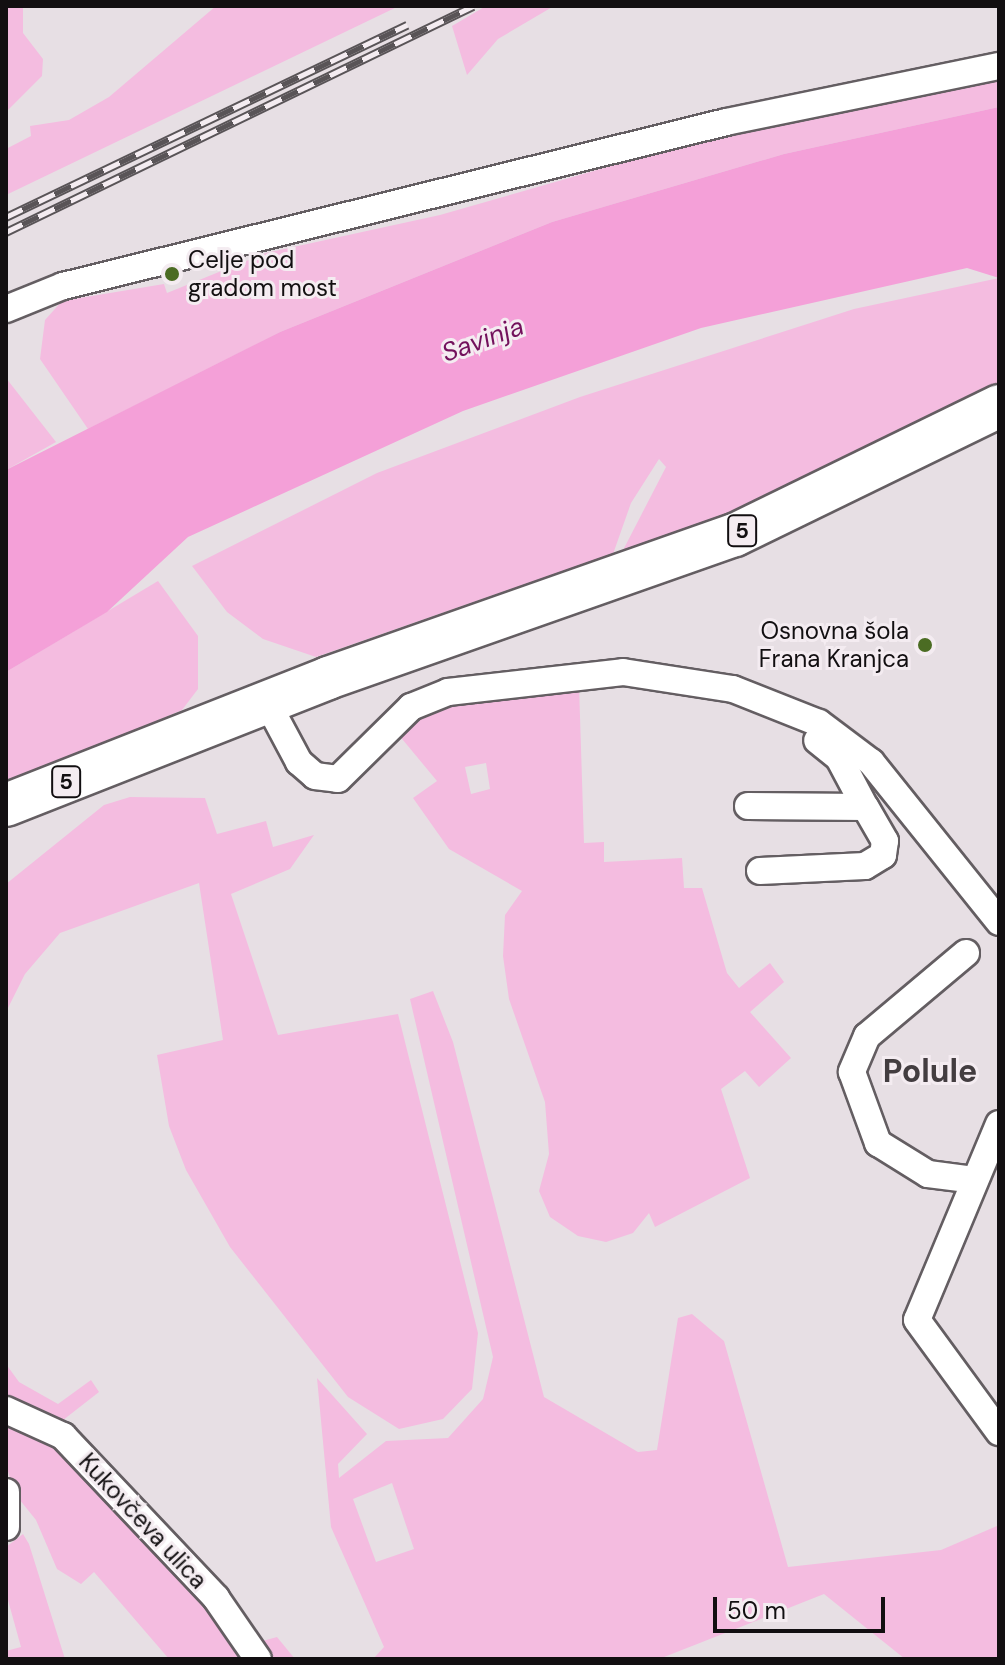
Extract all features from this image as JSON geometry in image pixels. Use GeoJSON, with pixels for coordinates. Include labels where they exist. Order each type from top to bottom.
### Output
{"type":"FeatureCollection","features":[{"type":"Feature","properties":{"kind":"main road","name":"5"},"geometry":{"type":"LineString","coordinates":[[6,805],[268,704],[735,535],[999,406]]}},
{"type":"Feature","properties":{"kind":"street"},"geometry":{"type":"LineString","coordinates":[[6,309],[63,286],[726,122],[999,66]]}},
{"type":"Feature","properties":{"kind":"street"},"geometry":{"type":"LineString","coordinates":[[268,704],[299,762],[315,776],[338,779],[411,707],[448,692],[623,672],[733,689],[819,723],[871,762],[999,922]]}},
{"type":"Feature","properties":{"kind":"street"},"geometry":{"type":"LineString","coordinates":[[733,689],[767,718],[839,758],[865,807],[879,822],[883,855],[865,866],[760,871]]}},
{"type":"Feature","properties":{"kind":"street"},"geometry":{"type":"LineString","coordinates":[[748,806],[865,807]]}},
{"type":"Feature","properties":{"kind":"street"},"geometry":{"type":"LineString","coordinates":[[966,953],[867,1036],[852,1072],[878,1143],[928,1174],[974,1180]]}},
{"type":"Feature","properties":{"kind":"street"},"geometry":{"type":"LineString","coordinates":[[999,1124],[917,1320],[999,1432]]}},
{"type":"Feature","properties":{"kind":"street","name":"Kukovčeva ulica"},"geometry":{"type":"LineString","coordinates":[[6,1410],[63,1436],[216,1598],[258,1659]]}},
{"type":"Feature","properties":{"kind":"street"},"geometry":{"type":"LineString","coordinates":[[6,1492],[6,1527]]}},
{"type":"Feature","properties":{"kind":"shaded area"},"geometry":{"type":"Polygon","coordinates":[[[6,6],[23,6],[23,33],[43,59],[42,76],[6,112],[6,6]]]}},
{"type":"Feature","properties":{"kind":"shaded area"},"geometry":{"type":"Polygon","coordinates":[[[216,6],[399,6],[6,195],[6,149],[31,136],[30,126],[69,120],[109,97],[216,6]]]}},
{"type":"Feature","properties":{"kind":"shaded area"},"geometry":{"type":"Polygon","coordinates":[[[486,6],[554,6],[498,39],[467,75],[452,26],[486,6]]]}},
{"type":"Feature","properties":{"kind":"shaded area"},"geometry":{"type":"Polygon","coordinates":[[[999,80],[999,107],[784,154],[552,222],[280,332],[88,429],[40,359],[45,320],[62,301],[164,284],[167,293],[266,253],[440,215],[723,134],[999,80]]]}},
{"type":"Feature","properties":{"kind":"shaded area"},"geometry":{"type":"Polygon","coordinates":[[[999,278],[999,389],[775,504],[620,556],[666,467],[659,459],[631,503],[606,574],[551,589],[511,589],[316,657],[263,639],[227,612],[192,566],[377,473],[580,397],[854,309],[999,278]]]}},
{"type":"Feature","properties":{"kind":"shaded area"},"geometry":{"type":"Polygon","coordinates":[[[6,378],[56,442],[6,470],[6,378]]]}},
{"type":"Feature","properties":{"kind":"shaded area"},"geometry":{"type":"Polygon","coordinates":[[[158,581],[198,636],[198,689],[182,710],[6,785],[6,672],[158,581]]]}},
{"type":"Feature","properties":{"kind":"shaded area"},"geometry":{"type":"Polygon","coordinates":[[[579,685],[584,843],[604,842],[604,862],[682,858],[684,888],[702,888],[727,973],[739,988],[770,963],[784,982],[750,1012],[791,1058],[759,1087],[745,1071],[721,1089],[750,1178],[655,1227],[649,1213],[633,1233],[606,1242],[578,1236],[550,1217],[539,1191],[549,1154],[545,1102],[509,999],[503,956],[505,915],[522,891],[449,849],[413,798],[437,781],[398,734],[422,712],[451,704],[579,685]],[[486,763],[465,767],[471,794],[490,789],[486,763]]]}},
{"type":"Feature","properties":{"kind":"shaded area"},"geometry":{"type":"Polygon","coordinates":[[[130,797],[205,798],[217,834],[266,821],[273,847],[314,835],[290,869],[231,894],[278,1035],[398,1014],[478,1333],[472,1389],[443,1419],[399,1429],[348,1397],[230,1247],[186,1170],[169,1126],[157,1055],[223,1040],[199,883],[60,933],[25,974],[6,1012],[6,884],[104,805],[130,797]]]}},
{"type":"Feature","properties":{"kind":"shaded area"},"geometry":{"type":"Polygon","coordinates":[[[433,991],[453,1042],[544,1397],[638,1452],[657,1450],[678,1318],[692,1314],[724,1341],[788,1567],[941,1550],[997,1526],[999,1509],[999,1659],[905,1659],[824,1594],[659,1659],[373,1659],[384,1647],[331,1527],[317,1378],[367,1434],[338,1464],[339,1478],[386,1441],[448,1438],[483,1399],[493,1357],[410,999],[433,991]],[[392,1483],[353,1499],[376,1562],[414,1549],[392,1483]]]}},
{"type":"Feature","properties":{"kind":"shaded area"},"geometry":{"type":"Polygon","coordinates":[[[6,1364],[19,1382],[58,1404],[91,1380],[99,1392],[58,1424],[6,1399],[6,1364]]]}},
{"type":"Feature","properties":{"kind":"shaded area"},"geometry":{"type":"Polygon","coordinates":[[[6,1417],[62,1445],[252,1659],[169,1659],[94,1572],[81,1584],[57,1569],[36,1520],[15,1494],[6,1465],[6,1417]]]}},
{"type":"Feature","properties":{"kind":"shaded area"},"geometry":{"type":"Polygon","coordinates":[[[23,1534],[29,1544],[65,1659],[6,1659],[6,1651],[21,1647],[6,1593],[6,1547],[23,1534]]]}},
{"type":"Feature","properties":{"kind":"shaded area"},"geometry":{"type":"Polygon","coordinates":[[[277,1637],[295,1659],[266,1659],[259,1642],[277,1637]]]}},
{"type":"Feature","properties":{"kind":"water","name":"Savinja"},"geometry":{"type":"Polygon","coordinates":[[[999,107],[999,278],[967,268],[701,328],[463,411],[188,537],[107,612],[6,672],[6,470],[280,332],[552,222],[784,154],[999,107]]]}},
{"type":"Feature","properties":{"kind":"railway"},"geometry":{"type":"LineString","coordinates":[[6,232],[473,6]]}},
{"type":"Feature","properties":{"kind":"railway"},"geometry":{"type":"LineString","coordinates":[[6,217],[407,25]]}},
{"type":"Feature","properties":{"kind":"place","name":"Celje pod gradom most"},"geometry":{"type":"Point","coordinates":[172,274]}},
{"type":"Feature","properties":{"kind":"place","name":"Osnovna šola Frana Kranjca"},"geometry":{"type":"Point","coordinates":[925,645]}},
{"type":"Feature","properties":{"kind":"district","name":"Polule"},"geometry":{"type":"Point","coordinates":[930,1071]}}]}
